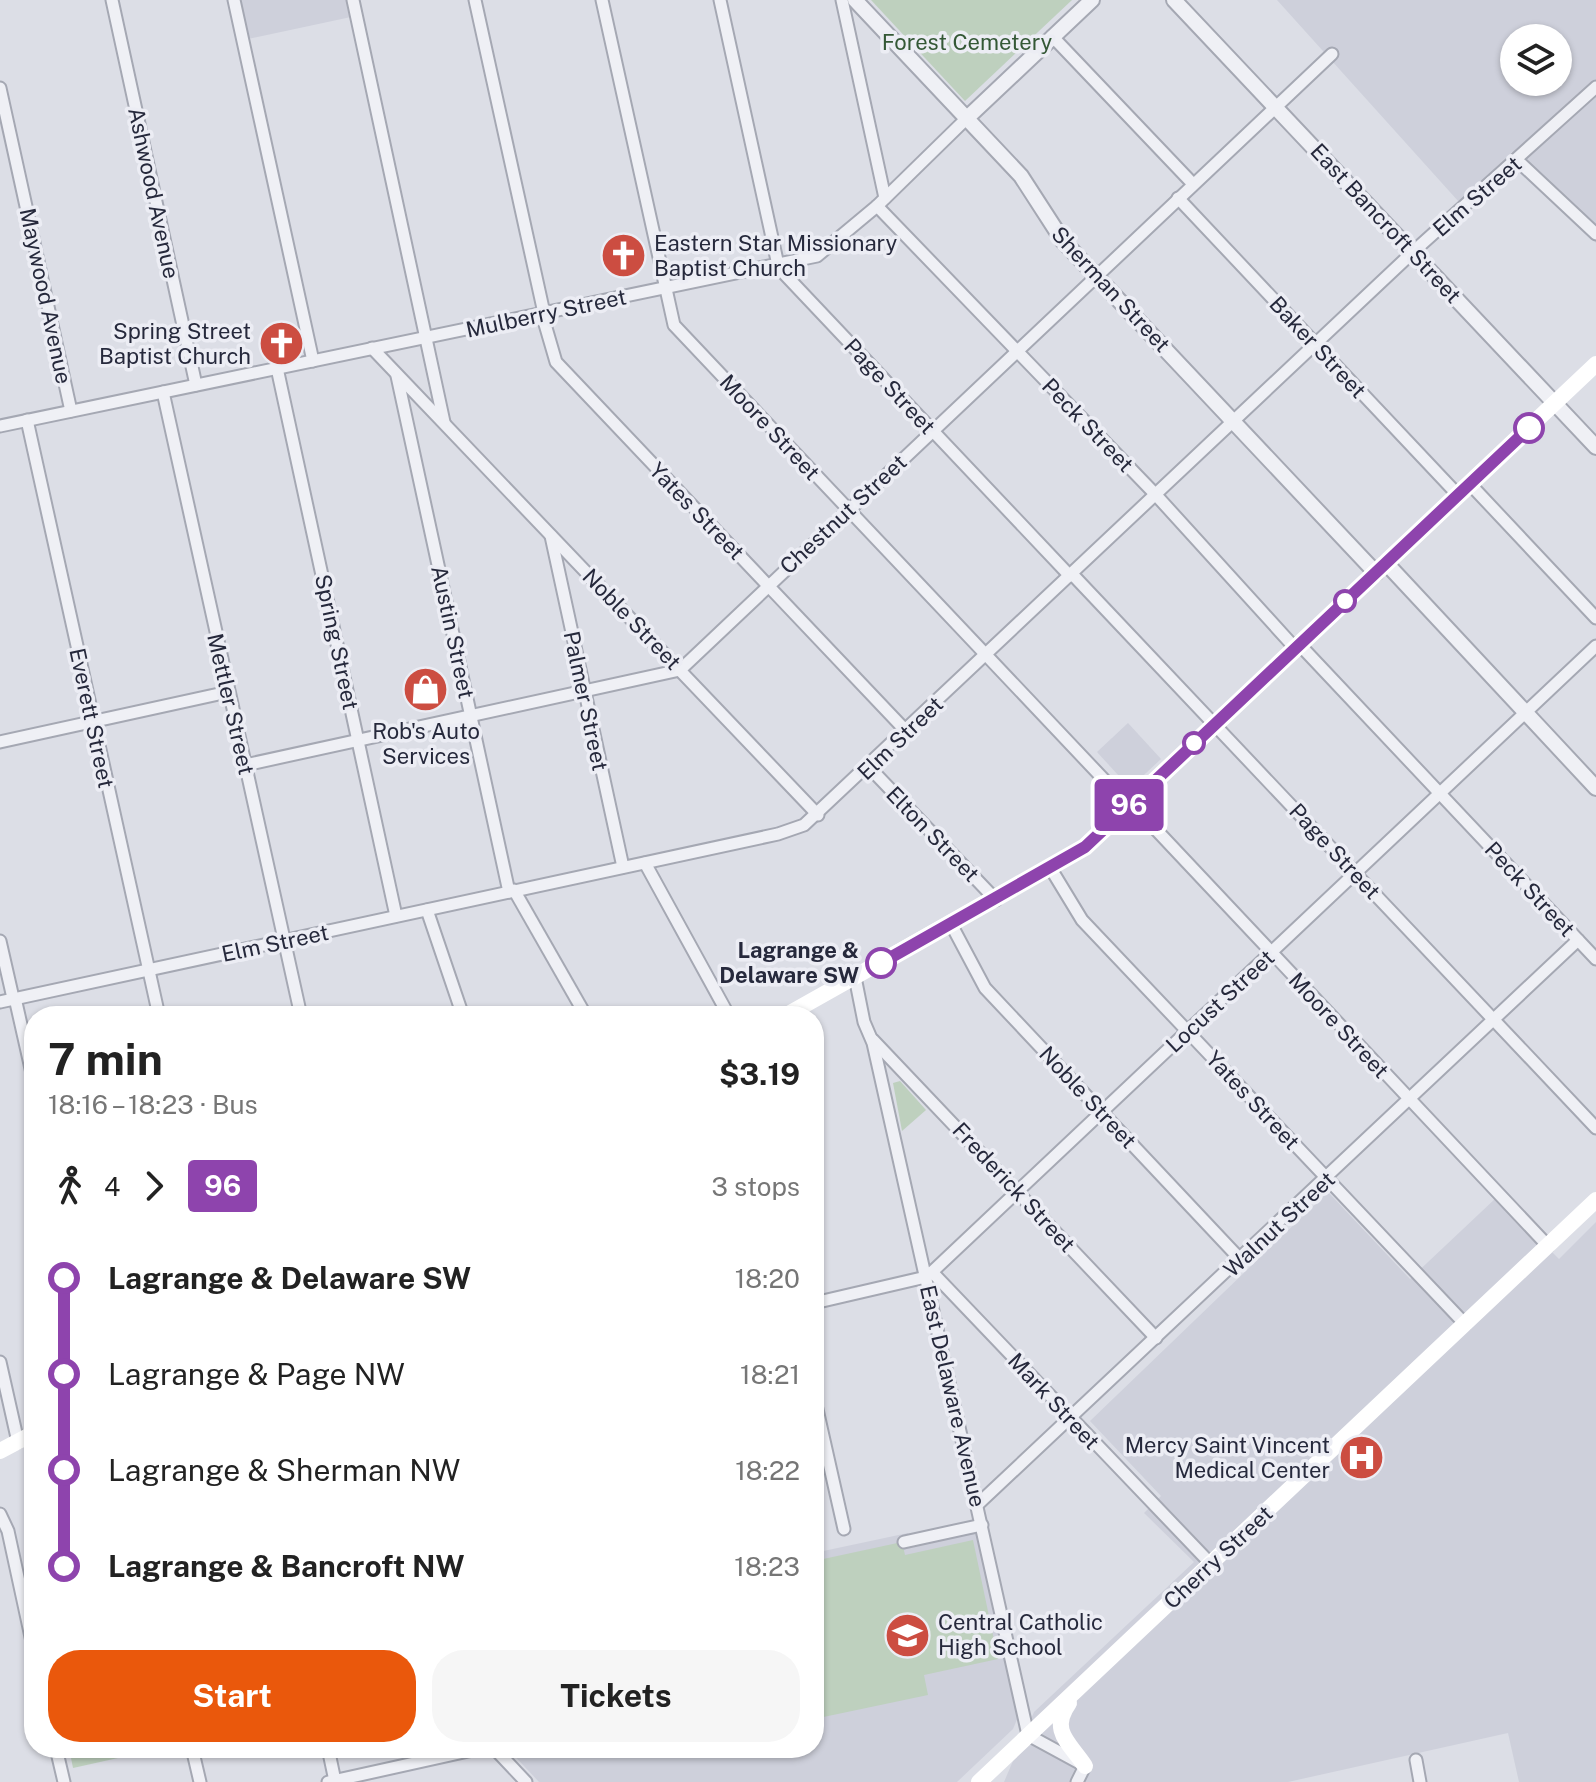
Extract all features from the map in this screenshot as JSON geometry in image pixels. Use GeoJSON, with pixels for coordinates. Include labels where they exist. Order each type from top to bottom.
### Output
{"type":"FeatureCollection","features":[{"type":"Feature","properties":{"kind":"main road"},"geometry":{"type":"LineString","coordinates":[[803,1006],[1051,869],[1085,847],[1596,364]]}},
{"type":"Feature","properties":{"kind":"main road","name":"Cherry Street"},"geometry":{"type":"LineString","coordinates":[[979,1782],[1596,1200]]}},
{"type":"Feature","properties":{"kind":"main road"},"geometry":{"type":"LineString","coordinates":[[0,1451],[24,1439]]}},
{"type":"Feature","properties":{"kind":"main road"},"geometry":{"type":"LineString","coordinates":[[1083,1683],[1061,1715],[1059,1724],[1064,1740],[1085,1766]]}},
{"type":"Feature","properties":{"kind":"street","name":"Ashwood Avenue"},"geometry":{"type":"LineString","coordinates":[[112,0],[196,385]]}},
{"type":"Feature","properties":{"kind":"street"},"geometry":{"type":"LineString","coordinates":[[234,0],[313,361]]}},
{"type":"Feature","properties":{"kind":"street"},"geometry":{"type":"LineString","coordinates":[[353,0],[445,424]]}},
{"type":"Feature","properties":{"kind":"street","name":"Yates Street"},"geometry":{"type":"LineString","coordinates":[[475,0],[556,362],[907,732]]}},
{"type":"Feature","properties":{"kind":"street","name":"Moore Street"},"geometry":{"type":"LineString","coordinates":[[602,0],[674,325],[1548,1246]]}},
{"type":"Feature","properties":{"kind":"street"},"geometry":{"type":"LineString","coordinates":[[720,0],[777,265]]}},
{"type":"Feature","properties":{"kind":"street"},"geometry":{"type":"LineString","coordinates":[[842,0],[881,202]]}},
{"type":"Feature","properties":{"kind":"street","name":"Sherman Street"},"geometry":{"type":"LineString","coordinates":[[855,0],[1021,176],[1054,229],[1095,276],[1596,788]]}},
{"type":"Feature","properties":{"kind":"street","name":"Mulberry Street"},"geometry":{"type":"LineString","coordinates":[[0,426],[777,265],[824,252],[881,202],[1092,0]]}},
{"type":"Feature","properties":{"kind":"street","name":"East Bancroft Street"},"geometry":{"type":"LineString","coordinates":[[1174,0],[1596,447]]}},
{"type":"Feature","properties":{"kind":"street"},"geometry":{"type":"LineString","coordinates":[[1052,36],[1193,184]]}},
{"type":"Feature","properties":{"kind":"street","name":"Chestnut Street"},"geometry":{"type":"LineString","coordinates":[[680,670],[1332,54]]}},
{"type":"Feature","properties":{"kind":"street","name":"Elm Street"},"geometry":{"type":"LineString","coordinates":[[0,1002],[778,834],[804,825],[907,732],[1414,251],[1596,87]]}},
{"type":"Feature","properties":{"kind":"street","name":"Maywood Avenue"},"geometry":{"type":"LineString","coordinates":[[0,88],[71,411]]}},
{"type":"Feature","properties":{"kind":"street"},"geometry":{"type":"LineString","coordinates":[[1517,160],[1596,234]]}},
{"type":"Feature","properties":{"kind":"street","name":"Baker Street"},"geometry":{"type":"LineString","coordinates":[[1178,198],[1316,344],[1596,618]]}},
{"type":"Feature","properties":{"kind":"street","name":"Peck Street"},"geometry":{"type":"LineString","coordinates":[[881,202],[1017,351],[1596,959]]}},
{"type":"Feature","properties":{"kind":"street","name":"Page Street"},"geometry":{"type":"LineString","coordinates":[[777,265],[1596,1128]]}},
{"type":"Feature","properties":{"kind":"street","name":"Noble Street"},"geometry":{"type":"LineString","coordinates":[[372,348],[818,815]]}},
{"type":"Feature","properties":{"kind":"street","name":"Spring Street"},"geometry":{"type":"LineString","coordinates":[[277,368],[396,916]]}},
{"type":"Feature","properties":{"kind":"street","name":"Austin Street"},"geometry":{"type":"LineString","coordinates":[[396,373],[512,891],[580,1006]]}},
{"type":"Feature","properties":{"kind":"street","name":"Mettler Street"},"geometry":{"type":"LineString","coordinates":[[163,392],[299,1006]]}},
{"type":"Feature","properties":{"kind":"street","name":"Everett Street"},"geometry":{"type":"LineString","coordinates":[[27,420],[157,1006]]}},
{"type":"Feature","properties":{"kind":"street","name":"Palmer Street"},"geometry":{"type":"LineString","coordinates":[[551,534],[623,867]]}},
{"type":"Feature","properties":{"kind":"street","name":"Locust Street"},"geometry":{"type":"LineString","coordinates":[[824,1300],[929,1274],[1596,646]]}},
{"type":"Feature","properties":{"kind":"street"},"geometry":{"type":"LineString","coordinates":[[245,765],[680,670]]}},
{"type":"Feature","properties":{"kind":"street"},"geometry":{"type":"LineString","coordinates":[[0,742],[228,692]]}},
{"type":"Feature","properties":{"kind":"street","name":"Elton Street"},"geometry":{"type":"LineString","coordinates":[[869,767],[996,900]]}},
{"type":"Feature","properties":{"kind":"street"},"geometry":{"type":"LineString","coordinates":[[645,863],[724,1006]]}},
{"type":"Feature","properties":{"kind":"street","name":"Yates Street"},"geometry":{"type":"LineString","coordinates":[[1051,869],[1082,920],[1465,1324]]}},
{"type":"Feature","properties":{"kind":"street"},"geometry":{"type":"LineString","coordinates":[[427,910],[460,1006]]}},
{"type":"Feature","properties":{"kind":"street","name":"Noble Street"},"geometry":{"type":"LineString","coordinates":[[951,924],[985,988],[1240,1259]]}},
{"type":"Feature","properties":{"kind":"street","name":"Walnut Street"},"geometry":{"type":"LineString","coordinates":[[977,1505],[1578,940]]}},
{"type":"Feature","properties":{"kind":"street"},"geometry":{"type":"LineString","coordinates":[[0,941],[24,1040]]}},
{"type":"Feature","properties":{"kind":"street","name":"East Delaware Avenue"},"geometry":{"type":"LineString","coordinates":[[855,977],[929,1274],[1028,1735]]}},
{"type":"Feature","properties":{"kind":"street","name":"Frederick Street"},"geometry":{"type":"LineString","coordinates":[[871,1037],[1156,1338]]}},
{"type":"Feature","properties":{"kind":"street","name":"Mark Street"},"geometry":{"type":"LineString","coordinates":[[929,1274],[1210,1563]]}},
{"type":"Feature","properties":{"kind":"street"},"geometry":{"type":"LineString","coordinates":[[0,1362],[18,1442]]}},
{"type":"Feature","properties":{"kind":"street"},"geometry":{"type":"LineString","coordinates":[[824,1440],[844,1529]]}},
{"type":"Feature","properties":{"kind":"street"},"geometry":{"type":"LineString","coordinates":[[0,1514],[8,1531],[24,1605]]}},
{"type":"Feature","properties":{"kind":"street"},"geometry":{"type":"LineString","coordinates":[[904,1542],[982,1525]]}},
{"type":"Feature","properties":{"kind":"street"},"geometry":{"type":"LineString","coordinates":[[1028,1735],[1085,1766],[1077,1782]]}},
{"type":"Feature","properties":{"kind":"street"},"geometry":{"type":"LineString","coordinates":[[58,1758],[64,1782]]}},
{"type":"Feature","properties":{"kind":"street"},"geometry":{"type":"LineString","coordinates":[[194,1758],[200,1782]]}},
{"type":"Feature","properties":{"kind":"street"},"geometry":{"type":"LineString","coordinates":[[329,1758],[332,1781],[431,1758]]}},
{"type":"Feature","properties":{"kind":"street"},"geometry":{"type":"LineString","coordinates":[[503,1758],[526,1782]]}},
{"type":"Feature","properties":{"kind":"street"},"geometry":{"type":"LineString","coordinates":[[1416,1760],[1420,1782]]}},
{"type":"Feature","properties":{"kind":"shaded area"},"geometry":{"type":"Polygon","coordinates":[[[240,0],[347,0],[351,17],[248,39],[240,0]]]}},
{"type":"Feature","properties":{"kind":"shaded area"},"geometry":{"type":"Polygon","coordinates":[[[1277,0],[1596,0],[1596,243],[1512,152],[1459,202],[1277,0]]]}},
{"type":"Feature","properties":{"kind":"shaded area"},"geometry":{"type":"Polygon","coordinates":[[[1128,723],[1161,759],[1130,788],[1097,752],[1128,723]]]}},
{"type":"Feature","properties":{"kind":"shaded area","name":"Mercy Saint Vincent Medical Center"},"geometry":{"type":"Polygon","coordinates":[[[1328,1192],[1410,1279],[1497,1197],[1559,1259],[1596,1222],[1596,1782],[1519,1782],[1508,1733],[1288,1782],[1004,1782],[1034,1712],[1194,1562],[1144,1513],[1161,1496],[1090,1421],[1328,1192]]]}},
{"type":"Feature","properties":{"kind":"shaded area","name":"Central Catholic High School"},"geometry":{"type":"Polygon","coordinates":[[[908,1533],[912,1545],[978,1533],[1018,1717],[1013,1729],[957,1782],[539,1782],[516,1758],[824,1758],[824,1551],[908,1533]]]}},
{"type":"Feature","properties":{"kind":"green space","name":"Forest Cemetery"},"geometry":{"type":"Polygon","coordinates":[[[871,0],[1072,0],[965,101],[871,0]]]}},
{"type":"Feature","properties":{"kind":"green space"},"geometry":{"type":"Polygon","coordinates":[[[900,1081],[926,1110],[902,1131],[893,1083],[900,1081]]]}},
{"type":"Feature","properties":{"kind":"green space"},"geometry":{"type":"Polygon","coordinates":[[[973,1540],[998,1659],[924,1675],[928,1695],[824,1717],[824,1559],[902,1542],[905,1555],[973,1540]]]}},
{"type":"Feature","properties":{"kind":"green space"},"geometry":{"type":"Polygon","coordinates":[[[71,1758],[118,1758],[73,1768],[71,1758]]]}},
{"type":"Feature","properties":{"kind":"bus line","name":"96"},"geometry":{"type":"LineString","coordinates":[[881,963],[1085,847],[1529,428]]}},
{"type":"Feature","properties":{"kind":"place","name":"Eastern Star Missionary Baptist Church"},"geometry":{"type":"Point","coordinates":[623,256]}},
{"type":"Feature","properties":{"kind":"place","name":"Spring Street Baptist Church"},"geometry":{"type":"Point","coordinates":[282,344]}},
{"type":"Feature","properties":{"kind":"place","name":"Rob's Auto Services"},"geometry":{"type":"Point","coordinates":[426,690]}},
{"type":"Feature","properties":{"kind":"place","name":"Lagrange & Delaware SW"},"geometry":{"type":"Point","coordinates":[881,963]}},
{"type":"Feature","properties":{"kind":"place","name":"Mercy Saint Vincent Medical Center"},"geometry":{"type":"Point","coordinates":[1361,1458]}},
{"type":"Feature","properties":{"kind":"place","name":"Central Catholic High School"},"geometry":{"type":"Point","coordinates":[907,1635]}}]}
